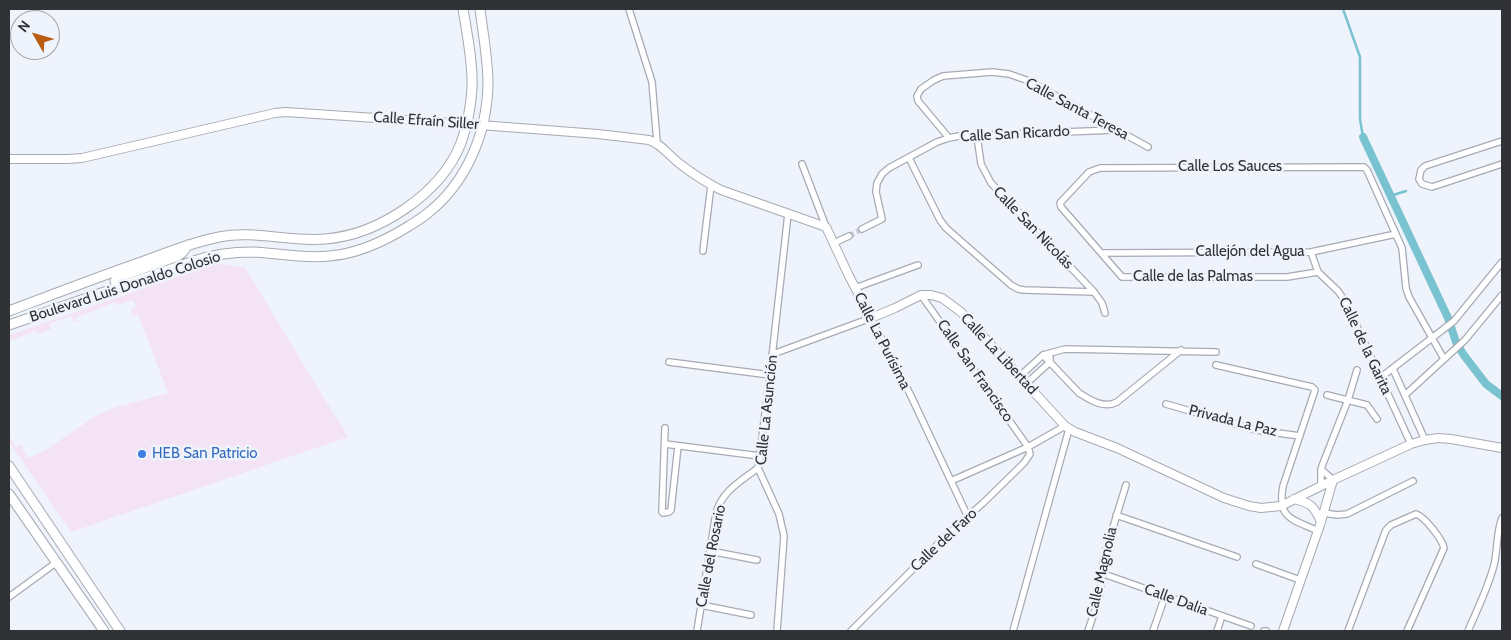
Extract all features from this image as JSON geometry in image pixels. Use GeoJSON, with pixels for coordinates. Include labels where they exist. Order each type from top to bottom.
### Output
{"type":"FeatureCollection","features":[{"type":"Feature","properties":{"kind":"main road","name":"Boulevard Luis Donaldo Colosio"},"geometry":{"type":"LineString","coordinates":[[9,311],[205,240],[250,234],[302,239],[325,239],[346,236],[375,226],[395,216],[415,202],[434,184],[449,165],[460,144],[466,124],[472,86],[463,9]]}},
{"type":"Feature","properties":{"kind":"main road","name":"Boulevard Luis Donaldo Colosio"},"geometry":{"type":"LineString","coordinates":[[9,325],[222,253],[255,252],[314,257],[361,250],[404,229],[428,214],[445,198],[463,174],[473,155],[483,125],[488,84],[487,57],[480,9]]}},
{"type":"Feature","properties":{"kind":"main road"},"geometry":{"type":"LineString","coordinates":[[116,288],[115,281],[117,278],[178,256],[188,245]]}},
{"type":"Feature","properties":{"kind":"main road"},"geometry":{"type":"LineString","coordinates":[[9,469],[120,631]]}},
{"type":"Feature","properties":{"kind":"main road"},"geometry":{"type":"LineString","coordinates":[[9,494],[104,631]]}},
{"type":"Feature","properties":{"kind":"street"},"geometry":{"type":"LineString","coordinates":[[629,9],[652,82],[657,142],[679,164],[712,185],[826,227]]}},
{"type":"Feature","properties":{"kind":"street","name":"Calle Santa Teresa"},"geometry":{"type":"LineString","coordinates":[[949,138],[918,101],[918,93],[934,80],[943,76],[992,72],[1009,74],[1029,80],[1148,147]]}},
{"type":"Feature","properties":{"kind":"street","name":"Calle Efraín Siller"},"geometry":{"type":"LineString","coordinates":[[9,159],[68,160],[82,158],[285,112],[483,125],[606,135],[657,142]]}},
{"type":"Feature","properties":{"kind":"street","name":"Calle San Ricardo"},"geometry":{"type":"LineString","coordinates":[[862,229],[882,218],[876,192],[877,183],[882,174],[889,168],[937,142],[949,138],[977,136],[1116,130]]}},
{"type":"Feature","properties":{"kind":"street","name":"Calle San Nicolás"},"geometry":{"type":"LineString","coordinates":[[977,136],[981,164],[985,175],[1094,292],[1102,303],[1105,312]]}},
{"type":"Feature","properties":{"kind":"street"},"geometry":{"type":"LineString","coordinates":[[1502,141],[1425,166],[1421,170],[1419,179],[1422,184],[1432,187],[1502,164]]}},
{"type":"Feature","properties":{"kind":"street"},"geometry":{"type":"LineString","coordinates":[[909,158],[940,220],[946,228],[1011,285],[1024,290],[1094,292]]}},
{"type":"Feature","properties":{"kind":"street","name":"Calle La Purísima"},"geometry":{"type":"LineString","coordinates":[[802,164],[826,227],[855,288],[910,394],[968,517]]}},
{"type":"Feature","properties":{"kind":"street","name":"Calle Los Sauces"},"geometry":{"type":"LineString","coordinates":[[1095,169],[1366,168],[1396,234]]}},
{"type":"Feature","properties":{"kind":"street","name":"Calle de las Palmas"},"geometry":{"type":"LineString","coordinates":[[1095,169],[1089,172],[1062,200],[1060,206],[1119,274],[1127,278],[1287,277],[1318,272]]}},
{"type":"Feature","properties":{"kind":"street"},"geometry":{"type":"LineString","coordinates":[[702,251],[712,185]]}},
{"type":"Feature","properties":{"kind":"street","name":"Calle La Asunción"},"geometry":{"type":"LineString","coordinates":[[777,631],[784,536],[779,514],[758,468],[773,354],[788,214]]}},
{"type":"Feature","properties":{"kind":"street"},"geometry":{"type":"LineString","coordinates":[[1396,234],[1402,248],[1406,288],[1409,297],[1444,359]]}},
{"type":"Feature","properties":{"kind":"street","name":"Callejón del Agua"},"geometry":{"type":"LineString","coordinates":[[1102,253],[1312,252],[1396,234]]}},
{"type":"Feature","properties":{"kind":"street"},"geometry":{"type":"LineString","coordinates":[[834,243],[848,236]]}},
{"type":"Feature","properties":{"kind":"street","name":"Calle de la Garita"},"geometry":{"type":"LineString","coordinates":[[1312,252],[1318,272],[1338,291],[1345,301],[1411,444]]}},
{"type":"Feature","properties":{"kind":"street"},"geometry":{"type":"LineString","coordinates":[[1380,378],[1454,321],[1502,262]]}},
{"type":"Feature","properties":{"kind":"street"},"geometry":{"type":"LineString","coordinates":[[855,288],[918,265]]}},
{"type":"Feature","properties":{"kind":"street"},"geometry":{"type":"LineString","coordinates":[[773,354],[871,318],[921,295]]}},
{"type":"Feature","properties":{"kind":"street","name":"Calle La Libertad"},"geometry":{"type":"LineString","coordinates":[[921,295],[936,296],[961,312],[1067,428]]}},
{"type":"Feature","properties":{"kind":"street","name":"Calle San Francisco"},"geometry":{"type":"LineString","coordinates":[[921,295],[1028,447]]}},
{"type":"Feature","properties":{"kind":"street"},"geometry":{"type":"LineString","coordinates":[[1404,395],[1465,340],[1502,295]]}},
{"type":"Feature","properties":{"kind":"street"},"geometry":{"type":"LineString","coordinates":[[1020,376],[1044,355],[1065,349],[1216,352]]}},
{"type":"Feature","properties":{"kind":"street"},"geometry":{"type":"LineString","coordinates":[[1044,355],[1079,393],[1086,398],[1108,405],[1117,402],[1181,350]]}},
{"type":"Feature","properties":{"kind":"street"},"geometry":{"type":"LineString","coordinates":[[1027,383],[1050,362],[1051,354]]}},
{"type":"Feature","properties":{"kind":"street"},"geometry":{"type":"LineString","coordinates":[[669,362],[770,375]]}},
{"type":"Feature","properties":{"kind":"street"},"geometry":{"type":"LineString","coordinates":[[1216,365],[1312,387],[1315,390],[1283,486],[1281,506],[1289,517],[1318,531]]}},
{"type":"Feature","properties":{"kind":"street","name":"Calle de la Garita"},"geometry":{"type":"LineString","coordinates":[[1393,369],[1425,440]]}},
{"type":"Feature","properties":{"kind":"street"},"geometry":{"type":"LineString","coordinates":[[1321,486],[1321,469],[1348,400],[1357,370]]}},
{"type":"Feature","properties":{"kind":"street"},"geometry":{"type":"LineString","coordinates":[[1327,395],[1368,405],[1377,419]]}},
{"type":"Feature","properties":{"kind":"street","name":"Privada La Paz"},"geometry":{"type":"LineString","coordinates":[[1166,404],[1256,430],[1300,436]]}},
{"type":"Feature","properties":{"kind":"street"},"geometry":{"type":"LineString","coordinates":[[665,428],[663,513],[671,510],[678,446]]}},
{"type":"Feature","properties":{"kind":"street"},"geometry":{"type":"LineString","coordinates":[[1014,631],[1067,428]]}},
{"type":"Feature","properties":{"kind":"street"},"geometry":{"type":"LineString","coordinates":[[951,481],[1067,428],[1117,448],[1224,498],[1249,506],[1266,508],[1281,506],[1332,480],[1411,444],[1425,440],[1451,439],[1502,448]]}},
{"type":"Feature","properties":{"kind":"street"},"geometry":{"type":"LineString","coordinates":[[665,444],[760,456]]}},
{"type":"Feature","properties":{"kind":"street","name":"Calle del Faro"},"geometry":{"type":"LineString","coordinates":[[851,631],[906,575],[1024,462],[1030,454],[1028,447]]}},
{"type":"Feature","properties":{"kind":"street","name":"Calle del Rosario"},"geometry":{"type":"LineString","coordinates":[[697,631],[716,513],[722,498],[728,491],[758,468]]}},
{"type":"Feature","properties":{"kind":"street"},"geometry":{"type":"LineString","coordinates":[[1321,469],[1332,480]]}},
{"type":"Feature","properties":{"kind":"street"},"geometry":{"type":"LineString","coordinates":[[1282,631],[1324,513],[1332,480]]}},
{"type":"Feature","properties":{"kind":"street"},"geometry":{"type":"LineString","coordinates":[[1324,513],[1347,514],[1413,481]]}},
{"type":"Feature","properties":{"kind":"street","name":"Calle Magnolia"},"geometry":{"type":"LineString","coordinates":[[1088,631],[1100,595],[1103,560],[1126,485]]}},
{"type":"Feature","properties":{"kind":"street"},"geometry":{"type":"LineString","coordinates":[[1294,499],[1314,508],[1321,522]]}},
{"type":"Feature","properties":{"kind":"street"},"geometry":{"type":"LineString","coordinates":[[1348,631],[1386,530],[1391,525],[1413,514],[1418,514],[1443,543],[1444,552],[1407,631]]}},
{"type":"Feature","properties":{"kind":"street"},"geometry":{"type":"LineString","coordinates":[[1116,515],[1238,557]]}},
{"type":"Feature","properties":{"kind":"street"},"geometry":{"type":"LineString","coordinates":[[1468,631],[1492,574],[1498,549],[1502,518]]}},
{"type":"Feature","properties":{"kind":"street"},"geometry":{"type":"LineString","coordinates":[[710,551],[757,560]]}},
{"type":"Feature","properties":{"kind":"street"},"geometry":{"type":"LineString","coordinates":[[9,597],[56,562]]}},
{"type":"Feature","properties":{"kind":"street"},"geometry":{"type":"LineString","coordinates":[[1256,564],[1300,580]]}},
{"type":"Feature","properties":{"kind":"street","name":"Calle Dalia"},"geometry":{"type":"LineString","coordinates":[[1101,573],[1251,626]]}},
{"type":"Feature","properties":{"kind":"street"},"geometry":{"type":"LineString","coordinates":[[1153,631],[1165,596]]}},
{"type":"Feature","properties":{"kind":"street"},"geometry":{"type":"LineString","coordinates":[[701,605],[750,615]]}},
{"type":"Feature","properties":{"kind":"street"},"geometry":{"type":"LineString","coordinates":[[1217,631],[1222,616]]}},
{"type":"Feature","properties":{"kind":"shaded area"},"geometry":{"type":"Polygon","coordinates":[[[217,263],[245,268],[348,437],[71,532],[9,442],[9,437],[16,447],[22,444],[28,458],[46,450],[94,417],[113,408],[168,393],[138,315],[132,316],[131,310],[136,307],[133,300],[117,305],[116,302],[76,318],[77,321],[74,322],[71,316],[49,324],[51,329],[38,334],[36,331],[9,341],[9,335],[217,263]]]}},
{"type":"Feature","properties":{"kind":"waterway"},"geometry":{"type":"LineString","coordinates":[[1343,9],[1360,57],[1360,119],[1363,137]]}},
{"type":"Feature","properties":{"kind":"waterway"},"geometry":{"type":"LineString","coordinates":[[1363,137],[1448,318],[1456,342],[1486,384],[1502,396]]}},
{"type":"Feature","properties":{"kind":"waterway"},"geometry":{"type":"LineString","coordinates":[[1390,196],[1406,191]]}},
{"type":"Feature","properties":{"kind":"tunnel"},"geometry":{"type":"LineString","coordinates":[[849,236],[862,229]]}},
{"type":"Feature","properties":{"kind":"place","name":"HEB San Patricio"},"geometry":{"type":"Point","coordinates":[142,454]}}]}
